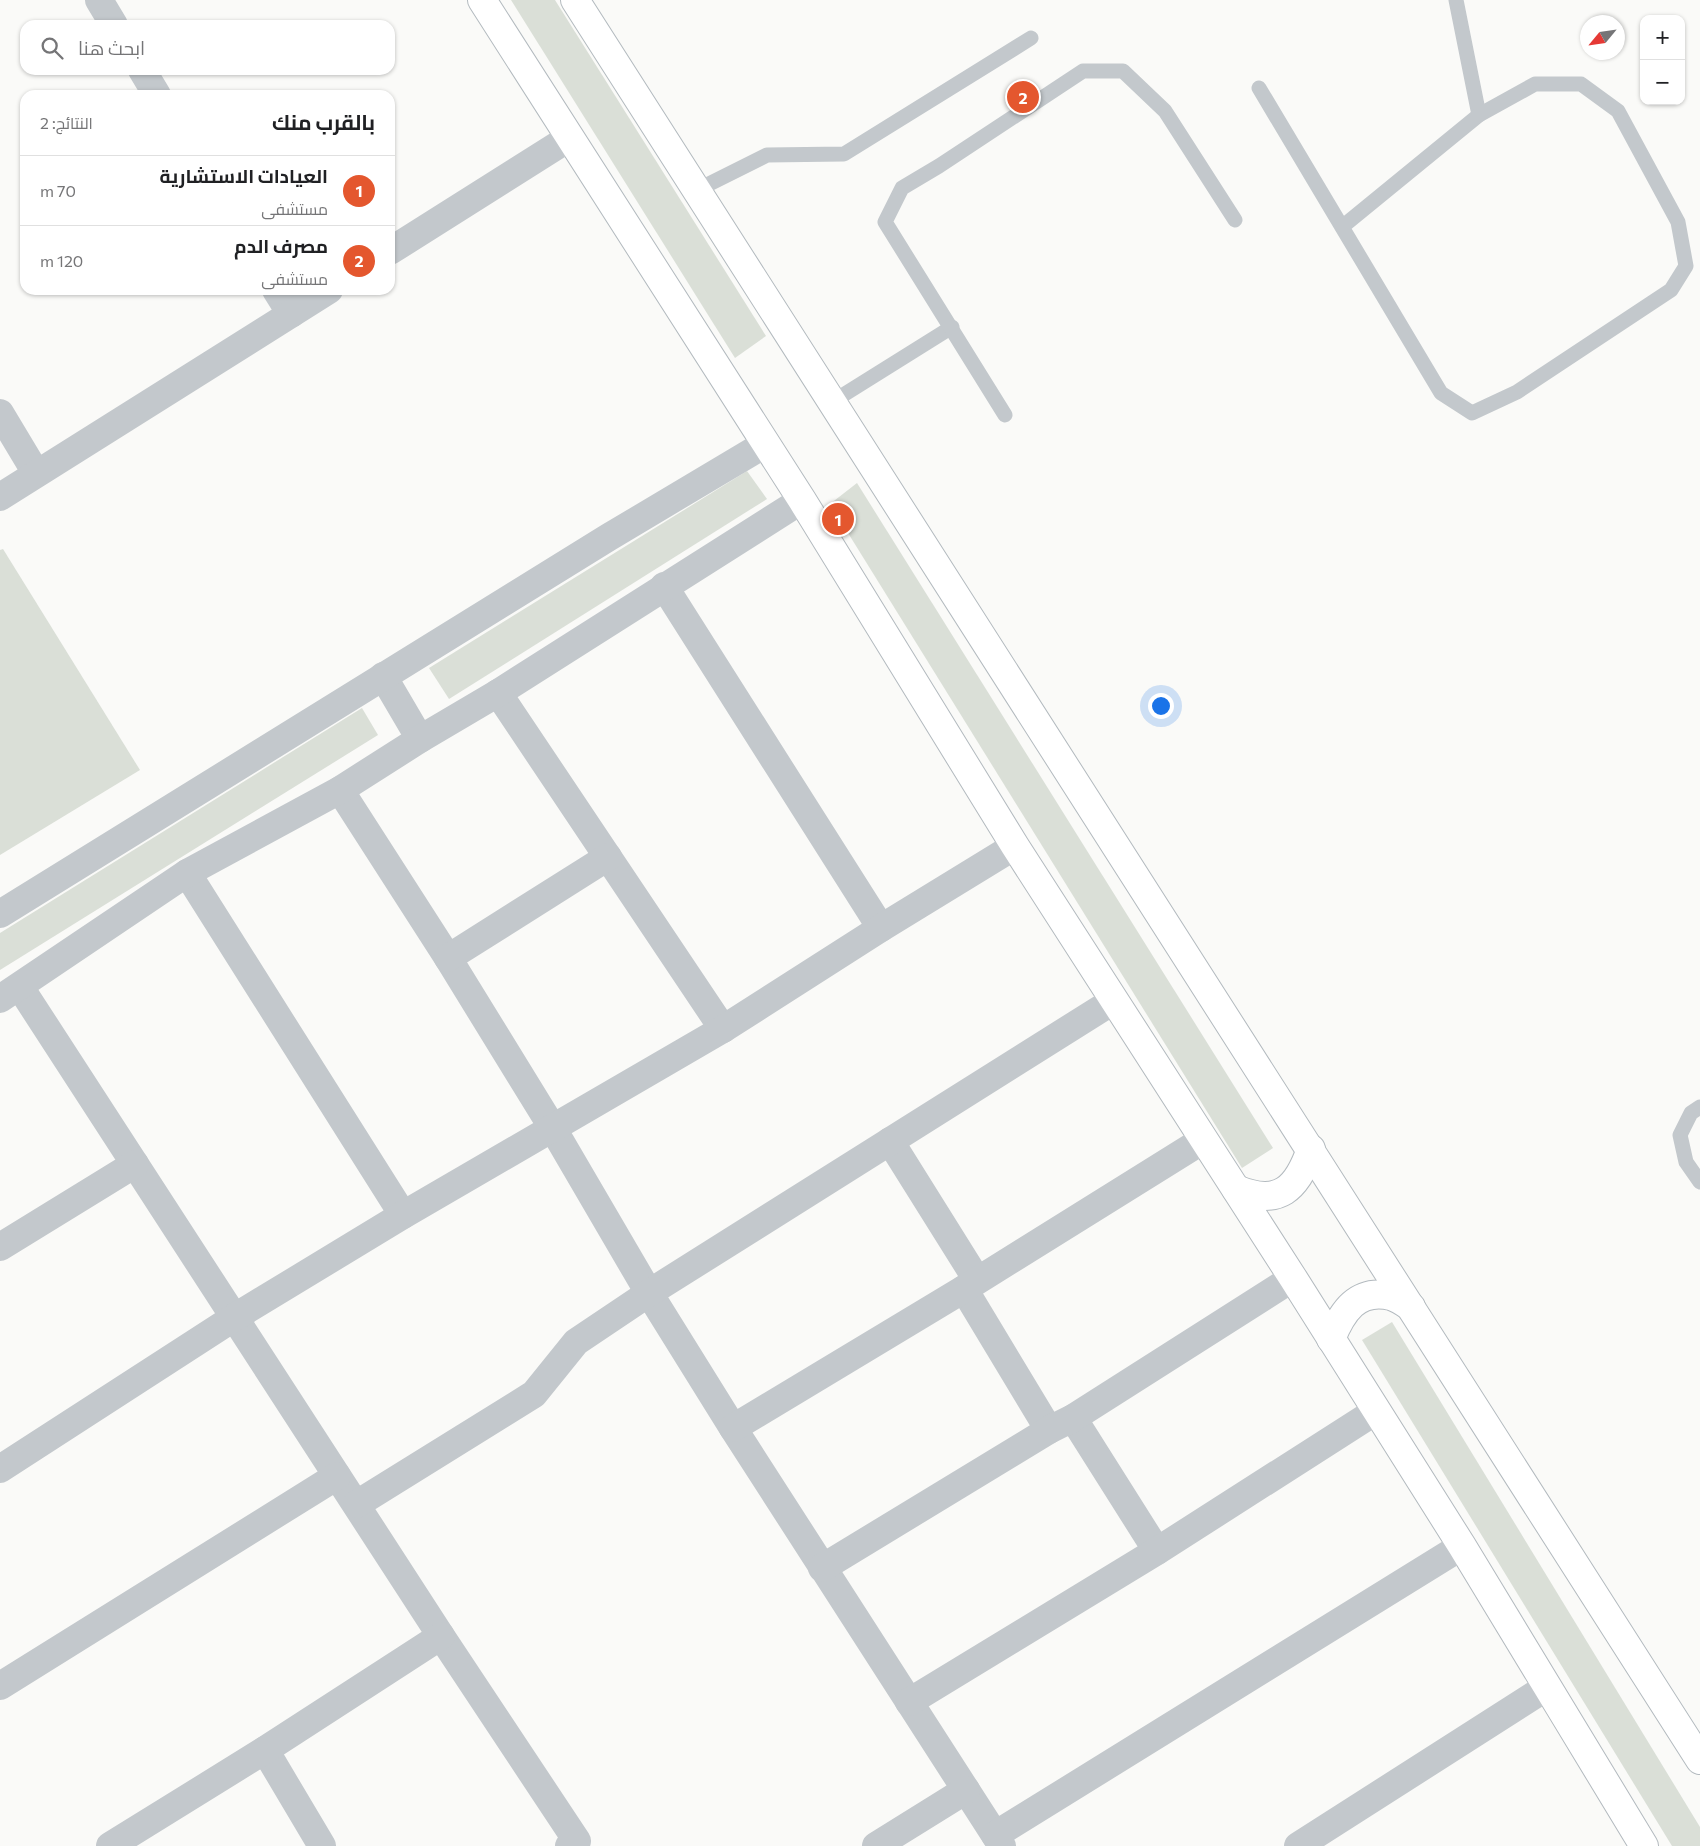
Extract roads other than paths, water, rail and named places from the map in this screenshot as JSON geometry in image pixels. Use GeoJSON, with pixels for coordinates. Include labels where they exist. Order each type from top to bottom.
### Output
{"type":"FeatureCollection","features":[{"type":"Feature","properties":{"kind":"main road"},"geometry":{"type":"LineString","coordinates":[[482,0],[802,500],[1015,846],[1293,1278],[1462,1546],[1644,1846]]}},
{"type":"Feature","properties":{"kind":"main road"},"geometry":{"type":"LineString","coordinates":[[575,0],[1700,1760]]}},
{"type":"Feature","properties":{"kind":"main road"},"geometry":{"type":"LineString","coordinates":[[1236,1189],[1252,1196],[1263,1197],[1274,1196],[1283,1192],[1301,1174],[1311,1149]]}},
{"type":"Feature","properties":{"kind":"main road"},"geometry":{"type":"LineString","coordinates":[[1331,1339],[1342,1314],[1361,1299],[1371,1296],[1387,1296],[1393,1297],[1412,1307]]}},
{"type":"Feature","properties":{"kind":"street"},"geometry":{"type":"LineString","coordinates":[[99,0],[111,20]]}},
{"type":"Feature","properties":{"kind":"street"},"geometry":{"type":"LineString","coordinates":[[145,75],[154,90]]}},
{"type":"Feature","properties":{"kind":"street"},"geometry":{"type":"LineString","coordinates":[[395,248],[569,138]]}},
{"type":"Feature","properties":{"kind":"street"},"geometry":{"type":"LineString","coordinates":[[279,295],[291,314]]}},
{"type":"Feature","properties":{"kind":"street"},"geometry":{"type":"LineString","coordinates":[[0,497],[321,295]]}},
{"type":"Feature","properties":{"kind":"street"},"geometry":{"type":"LineString","coordinates":[[0,414],[36,473]]}},
{"type":"Feature","properties":{"kind":"street"},"geometry":{"type":"LineString","coordinates":[[0,914],[609,537],[765,444]]}},
{"type":"Feature","properties":{"kind":"street"},"geometry":{"type":"LineString","coordinates":[[569,1846],[577,1841],[441,1636],[135,1164],[10,993],[187,873],[340,790],[420,739],[498,693],[802,500]]}},
{"type":"Feature","properties":{"kind":"street"},"geometry":{"type":"LineString","coordinates":[[664,586],[881,928]]}},
{"type":"Feature","properties":{"kind":"street"},"geometry":{"type":"LineString","coordinates":[[383,676],[420,739]]}},
{"type":"Feature","properties":{"kind":"street"},"geometry":{"type":"LineString","coordinates":[[498,693],[723,1029]]}},
{"type":"Feature","properties":{"kind":"street"},"geometry":{"type":"LineString","coordinates":[[340,790],[448,958],[552,1127],[649,1293],[733,1428],[998,1840],[1462,1546]]}},
{"type":"Feature","properties":{"kind":"street"},"geometry":{"type":"LineString","coordinates":[[0,1469],[235,1317],[552,1127],[723,1029],[881,928],[1015,846]]}},
{"type":"Feature","properties":{"kind":"street"},"geometry":{"type":"LineString","coordinates":[[448,958],[608,857]]}},
{"type":"Feature","properties":{"kind":"street"},"geometry":{"type":"LineString","coordinates":[[187,873],[403,1215]]}},
{"type":"Feature","properties":{"kind":"street"},"geometry":{"type":"LineString","coordinates":[[357,1504],[534,1394],[576,1342],[649,1293],[1114,1001]]}},
{"type":"Feature","properties":{"kind":"street"},"geometry":{"type":"LineString","coordinates":[[733,1428],[971,1284],[1203,1140]]}},
{"type":"Feature","properties":{"kind":"street"},"geometry":{"type":"LineString","coordinates":[[890,1141],[971,1284],[1049,1430]]}},
{"type":"Feature","properties":{"kind":"street"},"geometry":{"type":"LineString","coordinates":[[0,1247],[135,1164]]}},
{"type":"Feature","properties":{"kind":"street"},"geometry":{"type":"LineString","coordinates":[[822,1568],[1049,1430],[1073,1418],[1293,1278]]}},
{"type":"Feature","properties":{"kind":"street"},"geometry":{"type":"LineString","coordinates":[[909,1702],[1158,1552],[1376,1411]]}},
{"type":"Feature","properties":{"kind":"street"},"geometry":{"type":"LineString","coordinates":[[1073,1418],[1158,1552]]}},
{"type":"Feature","properties":{"kind":"street"},"geometry":{"type":"LineString","coordinates":[[0,1686],[337,1476]]}},
{"type":"Feature","properties":{"kind":"street"},"geometry":{"type":"LineString","coordinates":[[110,1846],[265,1750],[441,1636]]}},
{"type":"Feature","properties":{"kind":"street"},"geometry":{"type":"LineString","coordinates":[[1298,1846],[1547,1687]]}},
{"type":"Feature","properties":{"kind":"street"},"geometry":{"type":"LineString","coordinates":[[265,1750],[322,1846]]}},
{"type":"Feature","properties":{"kind":"street"},"geometry":{"type":"LineString","coordinates":[[876,1846],[966,1790]]}},
{"type":"Feature","properties":{"kind":"lane"},"geometry":{"type":"LineString","coordinates":[[1456,0],[1479,115]]}},
{"type":"Feature","properties":{"kind":"lane"},"geometry":{"type":"LineString","coordinates":[[697,190],[767,155],[844,154],[1031,38]]}},
{"type":"Feature","properties":{"kind":"lane"},"geometry":{"type":"LineString","coordinates":[[1005,415],[885,222],[902,188],[939,166],[1083,71],[1123,71],[1165,110],[1235,220]]}},
{"type":"Feature","properties":{"kind":"lane"},"geometry":{"type":"LineString","coordinates":[[1259,88],[1441,393],[1472,413],[1517,392],[1671,290],[1686,266],[1678,222],[1618,111],[1581,84],[1535,84],[1479,115],[1342,227]]}},
{"type":"Feature","properties":{"kind":"lane"},"geometry":{"type":"LineString","coordinates":[[832,402],[952,327]]}},
{"type":"Feature","properties":{"kind":"lane"},"geometry":{"type":"LineString","coordinates":[[1700,1107],[1692,1113],[1680,1135],[1686,1162],[1700,1182]]}},
{"type":"Feature","properties":{"kind":"place","name":"مصرف الدم"},"geometry":{"type":"Point","coordinates":[1023,97]}},
{"type":"Feature","properties":{"kind":"place","name":"العيادات الاستشارية"},"geometry":{"type":"Point","coordinates":[838,519]}}]}
